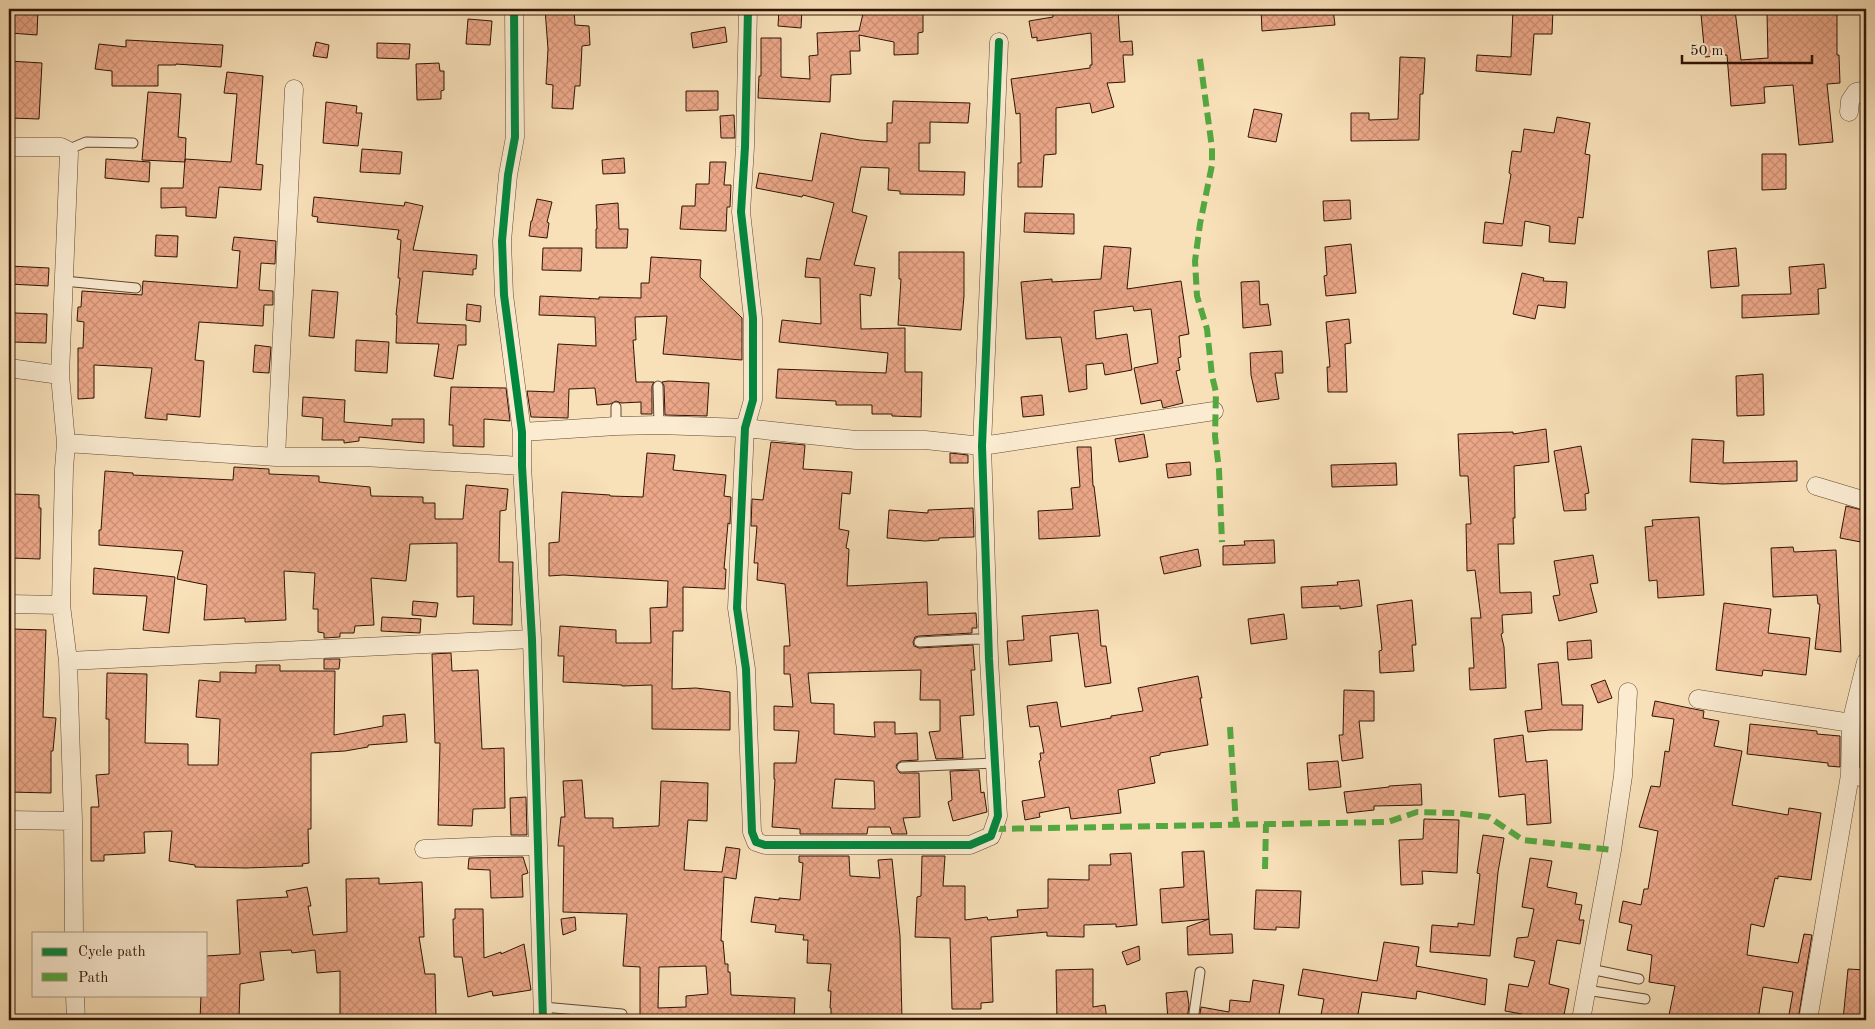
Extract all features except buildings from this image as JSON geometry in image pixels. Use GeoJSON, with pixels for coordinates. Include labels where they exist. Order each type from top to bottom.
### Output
{"type":"FeatureCollection","features":[{"type":"Feature","properties":{"kind":"street"},"geometry":{"type":"LineString","coordinates":[[514,9],[515,137],[508,175],[502,241],[504,295],[522,432],[522,466],[532,639],[543,1014]]}},
{"type":"Feature","properties":{"kind":"street"},"geometry":{"type":"LineString","coordinates":[[748,9],[745,147],[741,212],[753,318],[753,400],[745,428],[737,608],[746,669],[752,832],[756,842],[765,845],[970,845],[991,836],[998,816],[988,640],[982,446],[999,42]]}},
{"type":"Feature","properties":{"kind":"street"},"geometry":{"type":"LineString","coordinates":[[276,457],[294,88]]}},
{"type":"Feature","properties":{"kind":"street"},"geometry":{"type":"LineString","coordinates":[[1849,112],[1850,101],[1856,92],[1866,90]]}},
{"type":"Feature","properties":{"kind":"street"},"geometry":{"type":"LineString","coordinates":[[9,147],[61,147],[69,153],[60,374],[66,443],[61,605],[68,661],[74,932]]}},
{"type":"Feature","properties":{"kind":"street"},"geometry":{"type":"LineString","coordinates":[[9,368],[60,374]]}},
{"type":"Feature","properties":{"kind":"street"},"geometry":{"type":"LineString","coordinates":[[522,432],[616,426],[745,428],[856,440],[925,440],[982,446],[1214,411]]}},
{"type":"Feature","properties":{"kind":"street"},"geometry":{"type":"LineString","coordinates":[[66,443],[276,457],[363,457],[522,466]]}},
{"type":"Feature","properties":{"kind":"street"},"geometry":{"type":"LineString","coordinates":[[1816,486],[1866,501]]}},
{"type":"Feature","properties":{"kind":"street"},"geometry":{"type":"LineString","coordinates":[[9,604],[61,605]]}},
{"type":"Feature","properties":{"kind":"street"},"geometry":{"type":"LineString","coordinates":[[68,661],[532,639]]}},
{"type":"Feature","properties":{"kind":"street"},"geometry":{"type":"LineString","coordinates":[[1808,1020],[1858,776],[1851,723],[1866,662]]}},
{"type":"Feature","properties":{"kind":"street"},"geometry":{"type":"LineString","coordinates":[[1580,1020],[1612,850],[1621,785],[1628,692]]}},
{"type":"Feature","properties":{"kind":"street"},"geometry":{"type":"LineString","coordinates":[[1698,699],[1851,723]]}},
{"type":"Feature","properties":{"kind":"street"},"geometry":{"type":"LineString","coordinates":[[9,820],[73,822]]}},
{"type":"Feature","properties":{"kind":"street"},"geometry":{"type":"LineString","coordinates":[[424,849],[538,846]]}},
{"type":"Feature","properties":{"kind":"street"},"geometry":{"type":"LineString","coordinates":[[75,996],[76,1020]]}},
{"type":"Feature","properties":{"kind":"lane"},"geometry":{"type":"LineString","coordinates":[[67,150],[86,142],[133,143]]}},
{"type":"Feature","properties":{"kind":"lane"},"geometry":{"type":"LineString","coordinates":[[64,281],[136,288]]}},
{"type":"Feature","properties":{"kind":"lane"},"geometry":{"type":"LineString","coordinates":[[658,386],[659,426]]}},
{"type":"Feature","properties":{"kind":"lane"},"geometry":{"type":"LineString","coordinates":[[616,407],[616,426]]}},
{"type":"Feature","properties":{"kind":"lane"},"geometry":{"type":"LineString","coordinates":[[919,642],[988,640]]}},
{"type":"Feature","properties":{"kind":"lane"},"geometry":{"type":"LineString","coordinates":[[902,767],[995,762]]}},
{"type":"Feature","properties":{"kind":"lane"},"geometry":{"type":"LineString","coordinates":[[1590,969],[1639,979]]}},
{"type":"Feature","properties":{"kind":"lane"},"geometry":{"type":"LineString","coordinates":[[1193,1020],[1200,972]]}},
{"type":"Feature","properties":{"kind":"lane"},"geometry":{"type":"LineString","coordinates":[[1586,990],[1645,1000]]}},
{"type":"Feature","properties":{"kind":"lane"},"geometry":{"type":"LineString","coordinates":[[543,1014],[622,1014]]}},
{"type":"Feature","properties":{"kind":"marked path"},"geometry":{"type":"LineString","coordinates":[[1200,59],[1212,148],[1212,165],[1200,224],[1195,261],[1197,296],[1207,329],[1212,376],[1216,392],[1215,436],[1219,470],[1222,542]]}},
{"type":"Feature","properties":{"kind":"marked path"},"geometry":{"type":"LineString","coordinates":[[1230,727],[1236,825]]}},
{"type":"Feature","properties":{"kind":"marked path"},"geometry":{"type":"LineString","coordinates":[[994,829],[1388,822],[1417,812],[1455,813],[1489,817],[1523,840],[1612,850]]}},
{"type":"Feature","properties":{"kind":"marked path"},"geometry":{"type":"LineString","coordinates":[[1265,869],[1266,824]]}},
{"type":"Feature","properties":{"kind":"cycle path"},"geometry":{"type":"LineString","coordinates":[[514,9],[515,137],[508,175],[502,241],[504,295],[522,432],[522,466],[532,639],[543,1020]]}},
{"type":"Feature","properties":{"kind":"cycle path"},"geometry":{"type":"LineString","coordinates":[[748,9],[745,147],[741,212],[753,318],[753,400],[745,428],[737,608],[746,669],[752,832],[756,842],[765,845],[970,845],[991,836],[998,816],[989,659],[982,446],[999,42]]}}]}
